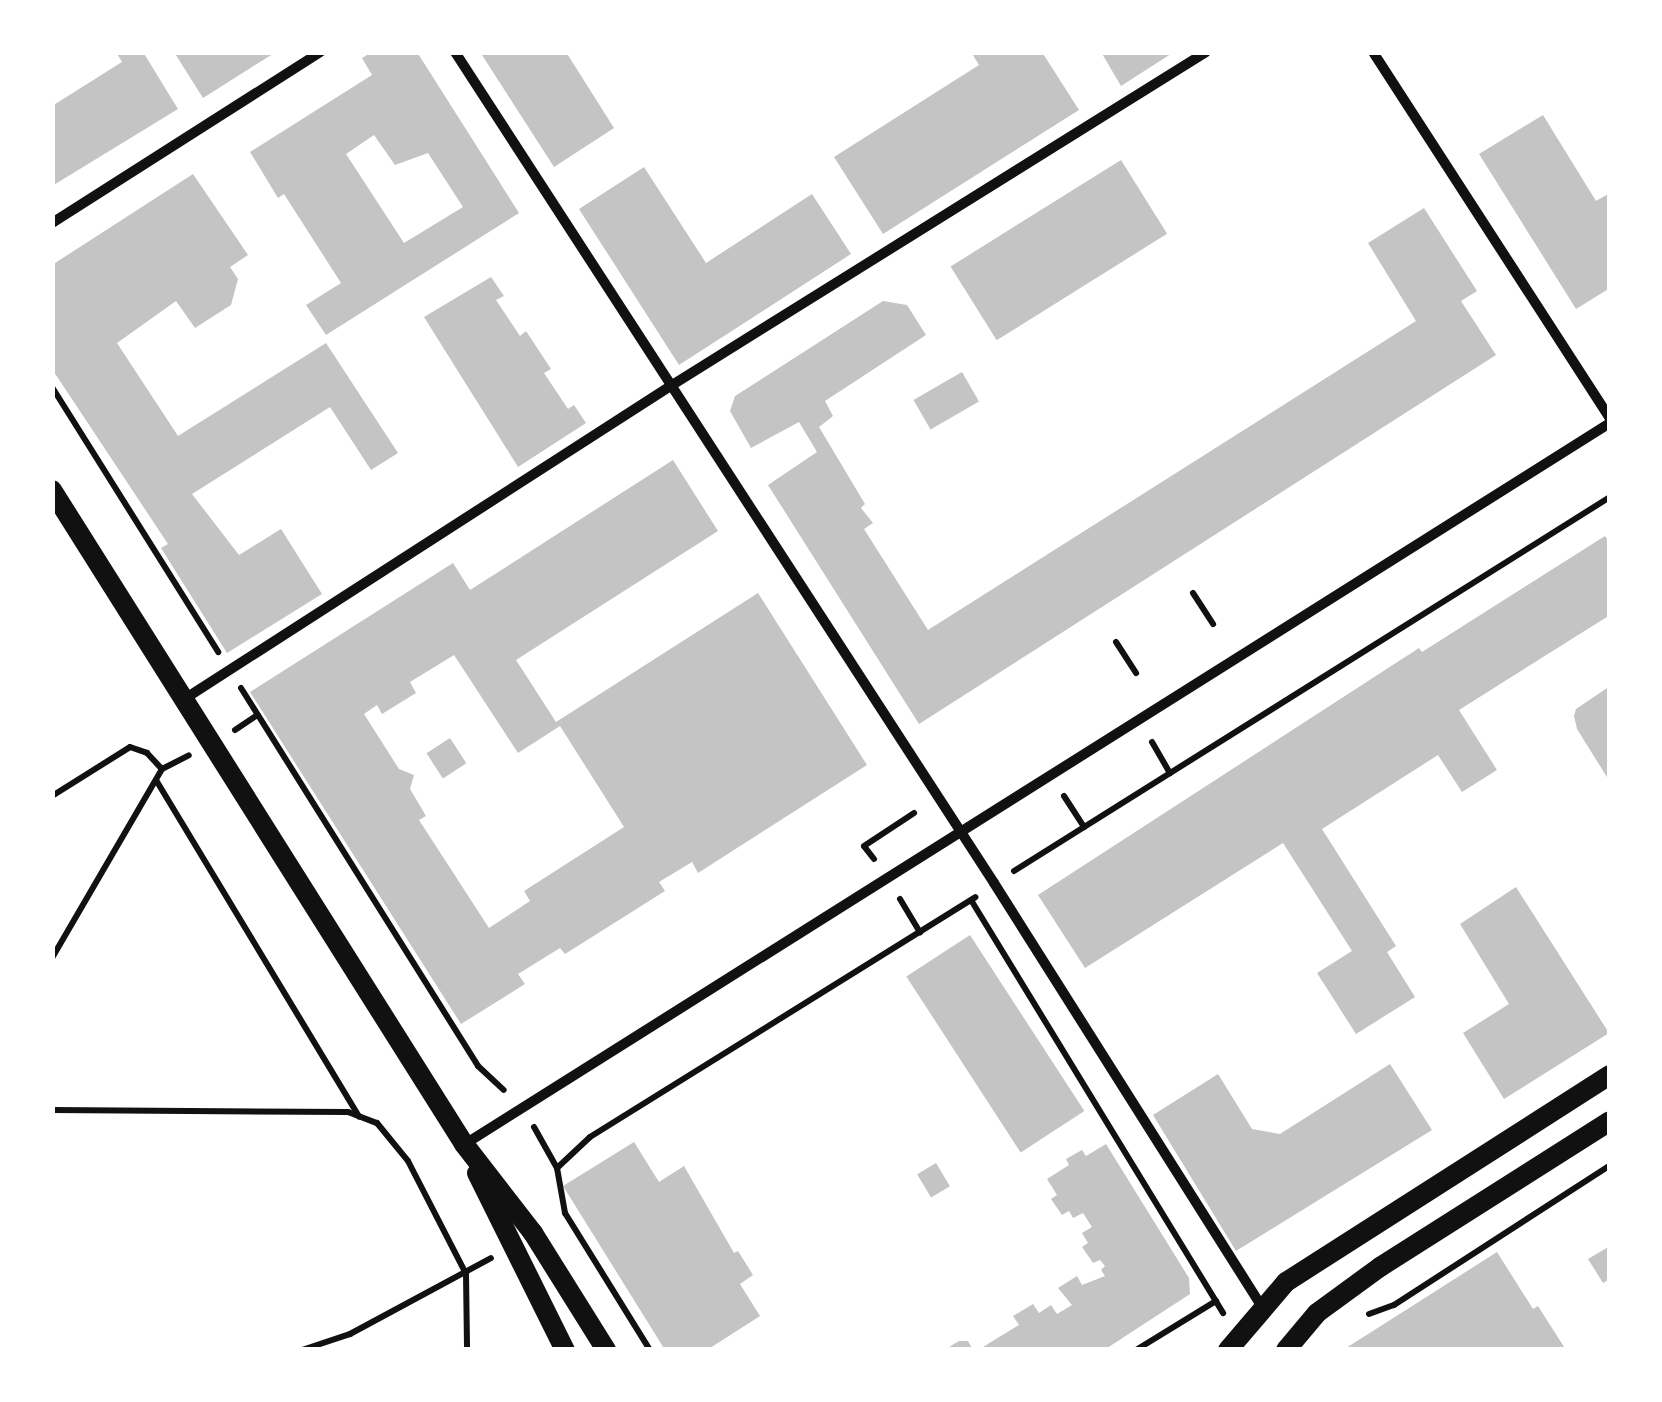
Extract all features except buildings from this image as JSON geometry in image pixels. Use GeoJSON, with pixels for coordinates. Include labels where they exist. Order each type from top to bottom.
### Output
{"type":"FeatureCollection","features":[{"type":"Feature","properties":{"kind":"main road"},"geometry":{"type":"LineString","coordinates":[[52,490],[464,1144],[565,1350]]}},
{"type":"Feature","properties":{"kind":"main road"},"geometry":{"type":"LineString","coordinates":[[1233,1344],[1286,1282],[1610,1075]]}},
{"type":"Feature","properties":{"kind":"main road"},"geometry":{"type":"LineString","coordinates":[[1286,1350],[1316,1313],[1380,1267],[1610,1121]]}},
{"type":"Feature","properties":{"kind":"main road"},"geometry":{"type":"LineString","coordinates":[[464,1144],[533,1232],[606,1350]]}},
{"type":"Feature","properties":{"kind":"street"},"geometry":{"type":"LineString","coordinates":[[52,223],[320,52]]}},
{"type":"Feature","properties":{"kind":"street"},"geometry":{"type":"LineString","coordinates":[[455,52],[994,884],[1262,1307]]}},
{"type":"Feature","properties":{"kind":"street"},"geometry":{"type":"LineString","coordinates":[[186,698],[669,387],[1206,52]]}},
{"type":"Feature","properties":{"kind":"street"},"geometry":{"type":"LineString","coordinates":[[464,1144],[960,835],[1610,421],[1373,52]]}},
{"type":"Feature","properties":{"kind":"path"},"geometry":{"type":"LineString","coordinates":[[52,387],[478,1066],[522,1107],[556,1168],[565,1213],[650,1350]]}},
{"type":"Feature","properties":{"kind":"path"},"geometry":{"type":"LineString","coordinates":[[556,1168],[606,1126],[1610,497]]}},
{"type":"Feature","properties":{"kind":"path"},"geometry":{"type":"LineString","coordinates":[[1193,593],[1213,624]]}},
{"type":"Feature","properties":{"kind":"path"},"geometry":{"type":"LineString","coordinates":[[1116,642],[1136,672]]}},
{"type":"Feature","properties":{"kind":"path"},"geometry":{"type":"LineString","coordinates":[[1152,742],[1170,772]]}},
{"type":"Feature","properties":{"kind":"path"},"geometry":{"type":"LineString","coordinates":[[52,796],[130,747],[147,753],[162,769],[52,958]]}},
{"type":"Feature","properties":{"kind":"path"},"geometry":{"type":"LineString","coordinates":[[156,780],[359,1116]]}},
{"type":"Feature","properties":{"kind":"path"},"geometry":{"type":"LineString","coordinates":[[1064,796],[1084,827]]}},
{"type":"Feature","properties":{"kind":"path"},"geometry":{"type":"LineString","coordinates":[[971,900],[1216,1301],[1233,1344]]}},
{"type":"Feature","properties":{"kind":"path"},"geometry":{"type":"LineString","coordinates":[[52,1110],[348,1112],[377,1123],[408,1162],[466,1274],[467,1350]]}},
{"type":"Feature","properties":{"kind":"path"},"geometry":{"type":"LineString","coordinates":[[1362,1316],[1394,1305],[1610,1165]]}},
{"type":"Feature","properties":{"kind":"path"},"geometry":{"type":"LineString","coordinates":[[302,1350],[350,1334],[466,1274]]}},
{"type":"Feature","properties":{"kind":"path"},"geometry":{"type":"LineString","coordinates":[[1136,1350],[1216,1301]]}}]}
